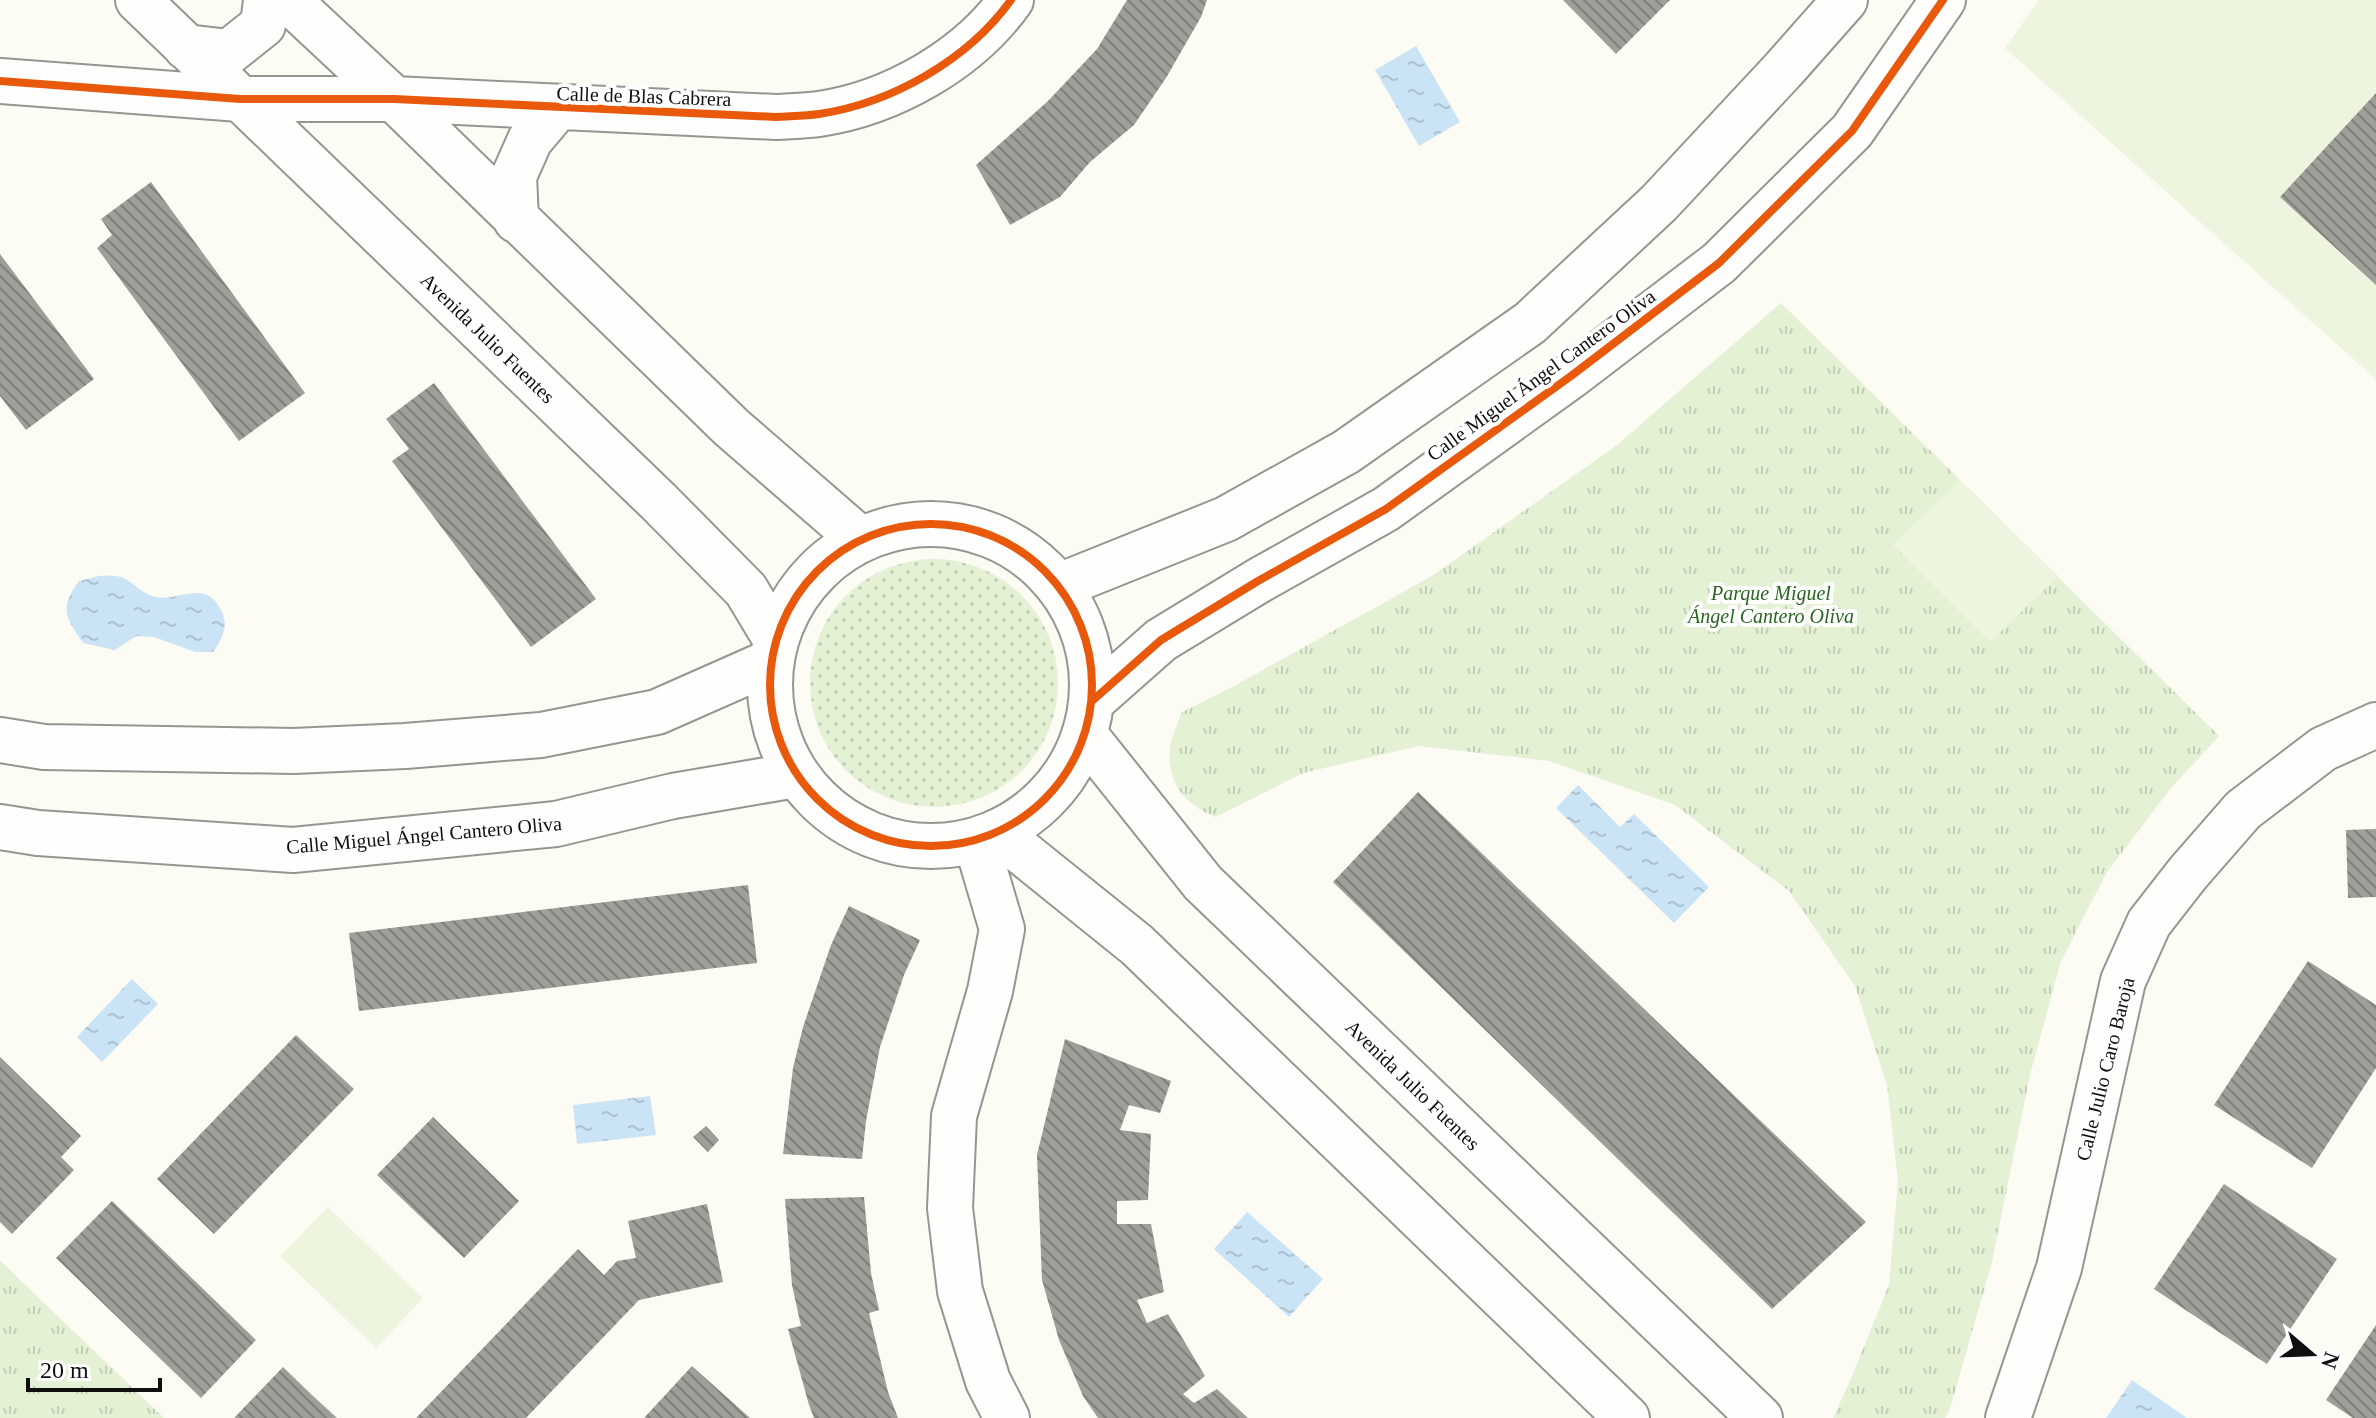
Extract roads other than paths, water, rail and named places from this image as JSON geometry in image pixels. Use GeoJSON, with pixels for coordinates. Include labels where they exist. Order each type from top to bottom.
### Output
{"type":"FeatureCollection","features":[{"type":"Feature","properties":{"kind":"street","name":"Avenida Julio Fuentes"},"geometry":{"type":"LineString","coordinates":[[138,0],[735,578],[746,590],[773,651]]}},
{"type":"Feature","properties":{"kind":"street"},"geometry":{"type":"LineString","coordinates":[[186,47],[229,52],[263,25],[266,0]]}},
{"type":"Feature","properties":{"kind":"street"},"geometry":{"type":"LineString","coordinates":[[288,0],[731,427],[860,539]]}},
{"type":"Feature","properties":{"kind":"street","name":"Calle de Blas Cabrera"},"geometry":{"type":"LineString","coordinates":[[0,81],[240,99],[394,99],[776,117],[820,114],[862,104],[902,88],[940,67],[974,40],[1011,0]]}},
{"type":"Feature","properties":{"kind":"street"},"geometry":{"type":"LineString","coordinates":[[1059,586],[1226,519],[1280,489],[1346,452],[1530,323],[1659,203],[1845,0]]}},
{"type":"Feature","properties":{"kind":"street","name":"Calle Miguel Ángel Cantero Oliva"},"geometry":{"type":"LineString","coordinates":[[1088,718],[1161,640],[1386,509],[1571,376],[1719,263],[1852,131],[1943,0]]}},
{"type":"Feature","properties":{"kind":"street"},"geometry":{"type":"LineString","coordinates":[[516,220],[514,176],[530,140],[557,108]]}},
{"type":"Feature","properties":{"kind":"street"},"geometry":{"type":"LineString","coordinates":[[946,524],[989,534],[1027,555],[1059,586],[1086,640],[1088,718],[1071,765],[1052,793],[1027,816],[987,837],[925,847],[875,838],[831,813],[796,775],[778,740],[770,702],[773,651],[794,599],[822,564],[860,539],[902,526],[946,524]]}},
{"type":"Feature","properties":{"kind":"street"},"geometry":{"type":"LineString","coordinates":[[0,740],[44,747],[294,751],[541,735],[657,712],[773,651]]}},
{"type":"Feature","properties":{"kind":"street","name":"Avenida Julio Fuentes"},"geometry":{"type":"LineString","coordinates":[[1088,718],[1203,883],[1760,1418]]}},
{"type":"Feature","properties":{"kind":"street","name":"Calle Julio Caro Baroja"},"geometry":{"type":"LineString","coordinates":[[2008,1418],[2059,1268],[2123,981],[2149,923],[2243,810],[2323,749],[2376,725]]}},
{"type":"Feature","properties":{"kind":"street","name":"Calle Miguel Ángel Cantero Oliva"},"geometry":{"type":"LineString","coordinates":[[0,827],[38,833],[293,850],[556,824],[673,796],[796,775]]}},
{"type":"Feature","properties":{"kind":"street"},"geometry":{"type":"LineString","coordinates":[[987,837],[1002,929],[990,991],[954,1116],[950,1208],[960,1291],[988,1381],[1007,1418]]}},
{"type":"Feature","properties":{"kind":"street"},"geometry":{"type":"LineString","coordinates":[[987,837],[1137,945],[1627,1418]]}},
{"type":"Feature","properties":{"kind":"water"},"geometry":{"type":"Polygon","coordinates":[[[1416,46],[1460,122],[1419,146],[1375,70],[1416,46]]]}},
{"type":"Feature","properties":{"kind":"water"},"geometry":{"type":"Polygon","coordinates":[[[99,576],[124,578],[156,597],[192,593],[208,596],[216,602],[224,617],[219,643],[213,652],[195,652],[154,637],[136,636],[115,650],[83,643],[72,626],[67,606],[79,581],[99,576]]]}},
{"type":"Feature","properties":{"kind":"water"},"geometry":{"type":"Polygon","coordinates":[[[1578,785],[1620,827],[1634,814],[1709,887],[1674,923],[1556,808],[1578,785]]]}},
{"type":"Feature","properties":{"kind":"water"},"geometry":{"type":"Polygon","coordinates":[[[132,979],[158,1004],[102,1062],[77,1037],[132,979]]]}},
{"type":"Feature","properties":{"kind":"water"},"geometry":{"type":"Polygon","coordinates":[[[650,1096],[656,1135],[577,1144],[573,1105],[650,1096]]]}},
{"type":"Feature","properties":{"kind":"water"},"geometry":{"type":"Polygon","coordinates":[[[1247,1212],[1323,1279],[1289,1317],[1214,1249],[1247,1212]]]}},
{"type":"Feature","properties":{"kind":"water"},"geometry":{"type":"Polygon","coordinates":[[[2132,1380],[2187,1418],[2106,1418],[2132,1380]]]}},
{"type":"Feature","properties":{"kind":"park label","name":"Parque Miguel Ángel Cantero Oliva"},"geometry":{"type":"Point","coordinates":[1771,604]}}]}
